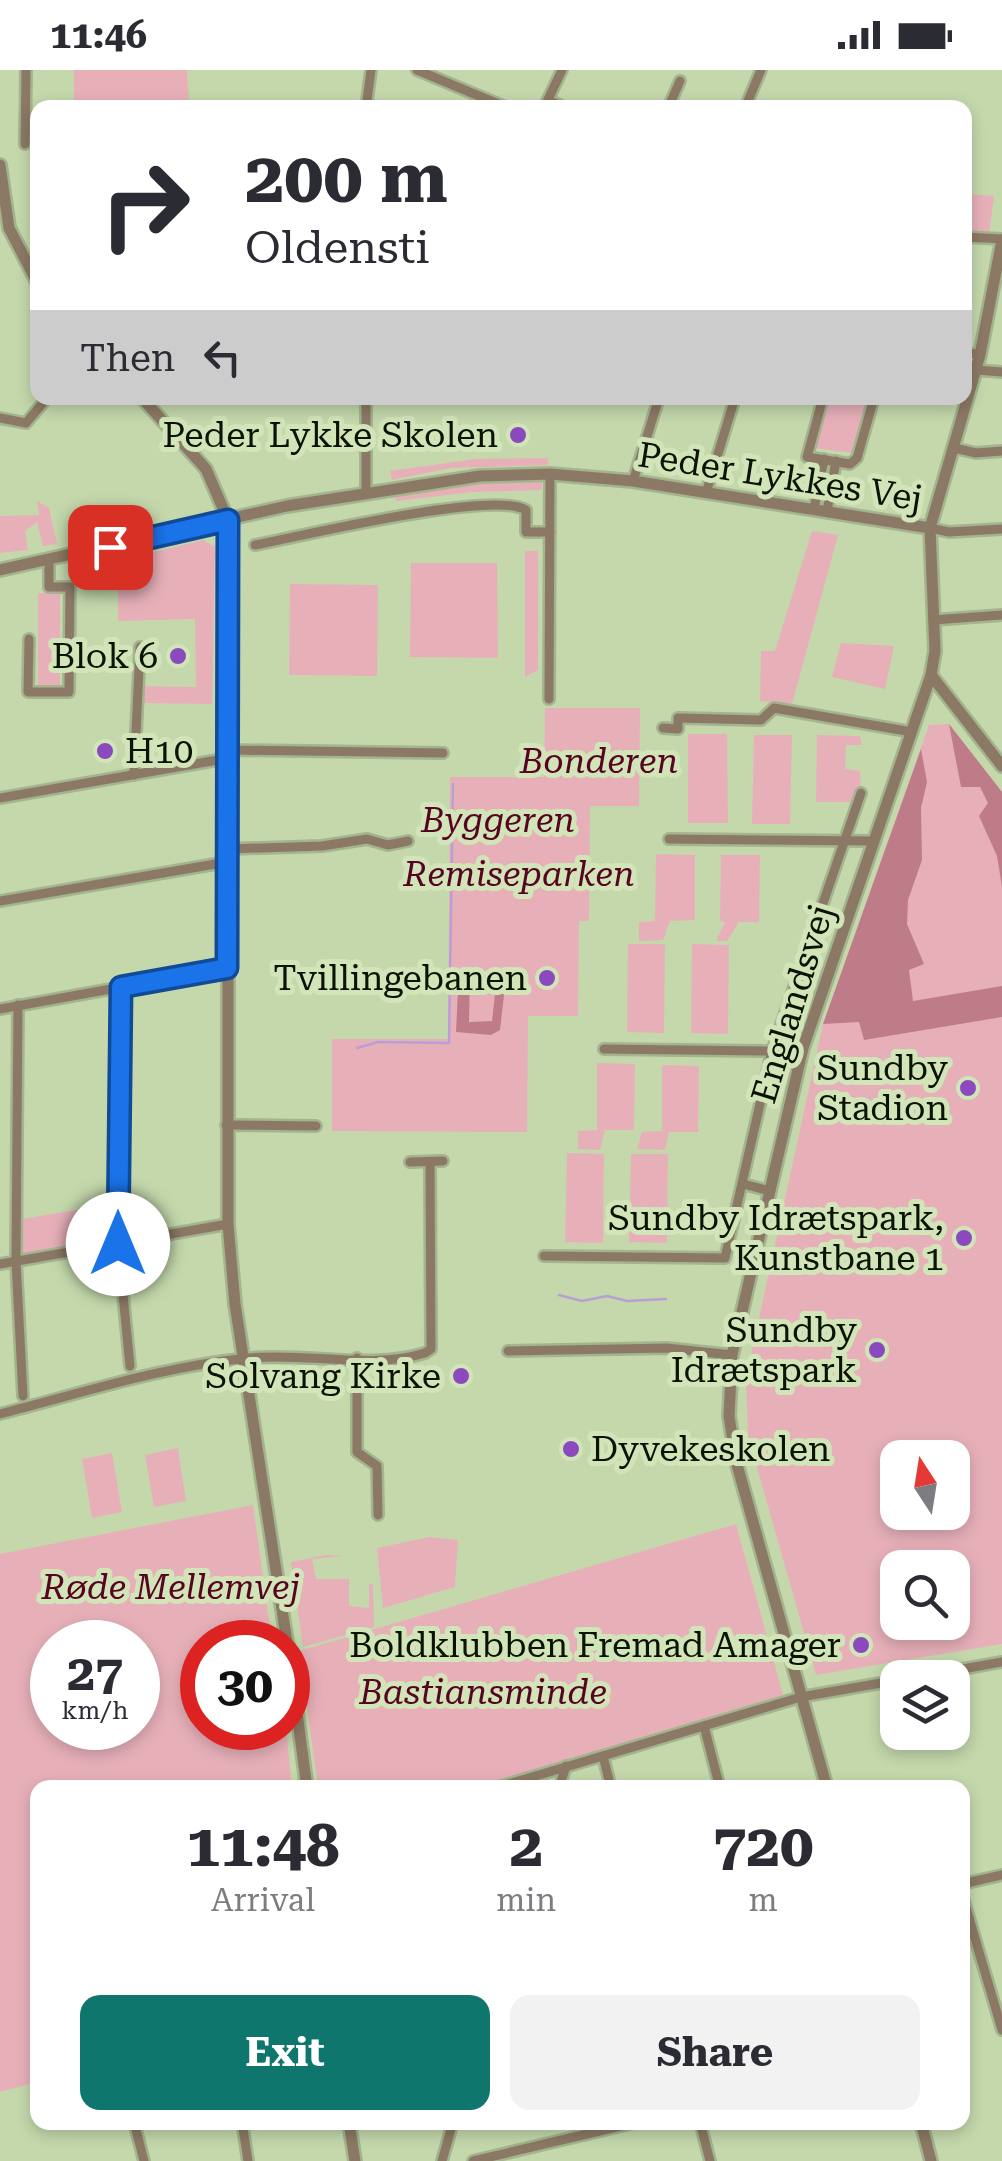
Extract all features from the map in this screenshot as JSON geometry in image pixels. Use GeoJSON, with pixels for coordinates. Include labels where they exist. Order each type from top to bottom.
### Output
{"type":"FeatureCollection","features":[{"type":"Feature","properties":{"kind":"street"},"geometry":{"type":"LineString","coordinates":[[24,144],[26,70]]}},
{"type":"Feature","properties":{"kind":"street"},"geometry":{"type":"LineString","coordinates":[[367,100],[371,70]]}},
{"type":"Feature","properties":{"kind":"street"},"geometry":{"type":"LineString","coordinates":[[417,70],[489,100]]}},
{"type":"Feature","properties":{"kind":"street"},"geometry":{"type":"LineString","coordinates":[[548,100],[562,70]]}},
{"type":"Feature","properties":{"kind":"street"},"geometry":{"type":"LineString","coordinates":[[748,100],[761,70]]}},
{"type":"Feature","properties":{"kind":"street"},"geometry":{"type":"LineString","coordinates":[[672,100],[680,81]]}},
{"type":"Feature","properties":{"kind":"street"},"geometry":{"type":"LineString","coordinates":[[0,166],[9,228],[30,269]]}},
{"type":"Feature","properties":{"kind":"street"},"geometry":{"type":"LineString","coordinates":[[972,238],[1002,240]]}},
{"type":"Feature","properties":{"kind":"street","name":"Englandsvej"},"geometry":{"type":"LineString","coordinates":[[972,384],[1002,240]]}},
{"type":"Feature","properties":{"kind":"street"},"geometry":{"type":"LineString","coordinates":[[972,354],[980,356]]}},
{"type":"Feature","properties":{"kind":"street"},"geometry":{"type":"LineString","coordinates":[[976,370],[1002,372]]}},
{"type":"Feature","properties":{"kind":"street"},"geometry":{"type":"LineString","coordinates":[[0,418],[26,423],[41,405]]}},
{"type":"Feature","properties":{"kind":"street"},"geometry":{"type":"LineString","coordinates":[[148,405],[206,469],[228,520],[228,1224],[243,1358],[283,1620]]}},
{"type":"Feature","properties":{"kind":"street"},"geometry":{"type":"LineString","coordinates":[[366,405],[366,492]]}},
{"type":"Feature","properties":{"kind":"street"},"geometry":{"type":"LineString","coordinates":[[634,481],[657,405]]}},
{"type":"Feature","properties":{"kind":"street"},"geometry":{"type":"LineString","coordinates":[[706,492],[733,405]]}},
{"type":"Feature","properties":{"kind":"street"},"geometry":{"type":"LineString","coordinates":[[821,405],[807,457],[850,464],[857,458],[872,405]]}},
{"type":"Feature","properties":{"kind":"street","name":"Englandsvej"},"geometry":{"type":"LineString","coordinates":[[825,1780],[736,1461],[729,1416],[732,1355],[803,1048],[931,676],[930,528],[966,405]]}},
{"type":"Feature","properties":{"kind":"street"},"geometry":{"type":"LineString","coordinates":[[954,448],[976,453],[1002,451]]}},
{"type":"Feature","properties":{"kind":"street"},"geometry":{"type":"LineString","coordinates":[[820,510],[824,460]]}},
{"type":"Feature","properties":{"kind":"street"},"geometry":{"type":"LineString","coordinates":[[820,510],[836,462]]}},
{"type":"Feature","properties":{"kind":"street"},"geometry":{"type":"LineString","coordinates":[[549,699],[550,474]]}},
{"type":"Feature","properties":{"kind":"street","name":"Peder Lykkes Vej"},"geometry":{"type":"LineString","coordinates":[[0,570],[366,492],[480,476],[550,474],[634,481],[948,532],[1002,529]]}},
{"type":"Feature","properties":{"kind":"street"},"geometry":{"type":"LineString","coordinates":[[255,545],[419,513],[506,506],[526,510],[526,532],[550,532]]}},
{"type":"Feature","properties":{"kind":"street"},"geometry":{"type":"LineString","coordinates":[[29,639],[28,692],[70,692],[70,587],[49,586],[49,560]]}},
{"type":"Feature","properties":{"kind":"street"},"geometry":{"type":"LineString","coordinates":[[933,620],[1002,615]]}},
{"type":"Feature","properties":{"kind":"street"},"geometry":{"type":"LineString","coordinates":[[134,776],[140,647]]}},
{"type":"Feature","properties":{"kind":"street"},"geometry":{"type":"LineString","coordinates":[[931,676],[1002,766]]}},
{"type":"Feature","properties":{"kind":"street"},"geometry":{"type":"LineString","coordinates":[[663,728],[678,728],[678,718],[760,720],[774,708],[912,732]]}},
{"type":"Feature","properties":{"kind":"street"},"geometry":{"type":"LineString","coordinates":[[0,798],[134,776],[228,754],[443,754]]}},
{"type":"Feature","properties":{"kind":"street"},"geometry":{"type":"LineString","coordinates":[[544,1256],[725,1258],[772,1051],[861,793]]}},
{"type":"Feature","properties":{"kind":"street"},"geometry":{"type":"LineString","coordinates":[[0,901],[227,856],[367,839],[388,845],[408,841]]}},
{"type":"Feature","properties":{"kind":"street"},"geometry":{"type":"LineString","coordinates":[[669,839],[874,841]]}},
{"type":"Feature","properties":{"kind":"street"},"geometry":{"type":"LineString","coordinates":[[0,1008],[227,968]]}},
{"type":"Feature","properties":{"kind":"street"},"geometry":{"type":"LineString","coordinates":[[121,987],[118,1244],[130,1366]]}},
{"type":"Feature","properties":{"kind":"street"},"geometry":{"type":"LineString","coordinates":[[18,1005],[16,1262],[24,1396]]}},
{"type":"Feature","properties":{"kind":"street"},"geometry":{"type":"LineString","coordinates":[[604,1049],[772,1051]]}},
{"type":"Feature","properties":{"kind":"street"},"geometry":{"type":"LineString","coordinates":[[226,1126],[316,1126]]}},
{"type":"Feature","properties":{"kind":"street"},"geometry":{"type":"LineString","coordinates":[[410,1162],[443,1162]]}},
{"type":"Feature","properties":{"kind":"street"},"geometry":{"type":"LineString","coordinates":[[0,1414],[152,1374],[243,1358],[404,1359],[431,1349],[430,1162]]}},
{"type":"Feature","properties":{"kind":"street"},"geometry":{"type":"LineString","coordinates":[[743,1184],[770,1191]]}},
{"type":"Feature","properties":{"kind":"street"},"geometry":{"type":"LineString","coordinates":[[0,1264],[228,1224]]}},
{"type":"Feature","properties":{"kind":"street"},"geometry":{"type":"LineString","coordinates":[[508,1351],[667,1348],[732,1355]]}},
{"type":"Feature","properties":{"kind":"street"},"geometry":{"type":"LineString","coordinates":[[357,1358],[357,1452],[378,1470],[378,1515]]}},
{"type":"Feature","properties":{"kind":"street"},"geometry":{"type":"LineString","coordinates":[[970,1668],[1002,1662]]}},
{"type":"Feature","properties":{"kind":"street"},"geometry":{"type":"LineString","coordinates":[[521,1780],[801,1697],[880,1683]]}},
{"type":"Feature","properties":{"kind":"street"},"geometry":{"type":"LineString","coordinates":[[704,1726],[718,1780]]}},
{"type":"Feature","properties":{"kind":"street"},"geometry":{"type":"LineString","coordinates":[[302,1750],[306,1780]]}},
{"type":"Feature","properties":{"kind":"street"},"geometry":{"type":"LineString","coordinates":[[603,1756],[609,1780]]}},
{"type":"Feature","properties":{"kind":"street"},"geometry":{"type":"LineString","coordinates":[[562,1780],[566,1766]]}},
{"type":"Feature","properties":{"kind":"street"},"geometry":{"type":"LineString","coordinates":[[970,1882],[1002,1876]]}},
{"type":"Feature","properties":{"kind":"street"},"geometry":{"type":"LineString","coordinates":[[970,1921],[1002,2030]]}},
{"type":"Feature","properties":{"kind":"street"},"geometry":{"type":"LineString","coordinates":[[136,2130],[144,2161]]}},
{"type":"Feature","properties":{"kind":"street"},"geometry":{"type":"LineString","coordinates":[[243,2130],[248,2161]]}},
{"type":"Feature","properties":{"kind":"street"},"geometry":{"type":"LineString","coordinates":[[349,2130],[354,2161]]}},
{"type":"Feature","properties":{"kind":"street"},"geometry":{"type":"LineString","coordinates":[[442,2161],[451,2130]]}},
{"type":"Feature","properties":{"kind":"street"},"geometry":{"type":"LineString","coordinates":[[472,2161],[604,2130]]}},
{"type":"Feature","properties":{"kind":"street"},"geometry":{"type":"LineString","coordinates":[[702,2130],[710,2161]]}},
{"type":"Feature","properties":{"kind":"street"},"geometry":{"type":"LineString","coordinates":[[922,2130],[931,2161]]}},
{"type":"Feature","properties":{"kind":"green space"},"geometry":{"type":"Polygon","coordinates":[[[74,70],[187,70],[189,100],[74,100],[74,70]]]}},
{"type":"Feature","properties":{"kind":"green space"},"geometry":{"type":"Polygon","coordinates":[[[972,194],[994,196],[989,235],[972,234],[972,194]]]}},
{"type":"Feature","properties":{"kind":"green space"},"geometry":{"type":"Polygon","coordinates":[[[825,405],[867,406],[852,453],[813,448],[825,405]]]}},
{"type":"Feature","properties":{"kind":"green space"},"geometry":{"type":"Polygon","coordinates":[[[548,458],[548,465],[451,468],[392,480],[390,471],[475,459],[548,458]]]}},
{"type":"Feature","properties":{"kind":"green space"},"geometry":{"type":"Polygon","coordinates":[[[542,482],[542,490],[471,492],[397,501],[394,496],[472,484],[542,482]]]}},
{"type":"Feature","properties":{"kind":"green space"},"geometry":{"type":"Polygon","coordinates":[[[37,501],[49,508],[57,544],[43,546],[37,522],[25,531],[28,550],[0,553],[0,516],[39,515],[37,501]]]}},
{"type":"Feature","properties":{"kind":"green space"},"geometry":{"type":"Polygon","coordinates":[[[812,531],[838,535],[792,704],[760,701],[761,651],[775,651],[812,531]]]}},
{"type":"Feature","properties":{"kind":"green space"},"geometry":{"type":"Polygon","coordinates":[[[203,540],[215,547],[212,704],[140,703],[139,686],[196,687],[195,619],[118,621],[118,561],[203,540]]]}},
{"type":"Feature","properties":{"kind":"green space"},"geometry":{"type":"Polygon","coordinates":[[[525,551],[538,551],[538,670],[525,677],[525,551]]]}},
{"type":"Feature","properties":{"kind":"green space"},"geometry":{"type":"Polygon","coordinates":[[[411,563],[497,563],[498,658],[410,657],[411,563]]]}},
{"type":"Feature","properties":{"kind":"green space"},"geometry":{"type":"Polygon","coordinates":[[[290,584],[378,585],[377,676],[289,675],[290,584]]]}},
{"type":"Feature","properties":{"kind":"green space"},"geometry":{"type":"Polygon","coordinates":[[[38,593],[60,593],[60,685],[38,685],[38,593]]]}},
{"type":"Feature","properties":{"kind":"green space"},"geometry":{"type":"Polygon","coordinates":[[[841,643],[894,646],[885,689],[832,677],[841,643]]]}},
{"type":"Feature","properties":{"kind":"green space","name":"Remiseparken"},"geometry":{"type":"Polygon","coordinates":[[[545,708],[640,708],[639,806],[590,806],[589,921],[579,921],[578,1016],[528,1016],[527,1132],[332,1131],[332,1039],[448,1039],[450,777],[544,777],[545,708]]]}},
{"type":"Feature","properties":{"kind":"green space","name":"Sundby Idrætspark"},"geometry":{"type":"Polygon","coordinates":[[[949,724],[1002,792],[1002,1644],[906,1660],[880,1660],[880,1664],[816,1675],[748,1436],[746,1378],[823,1024],[929,725],[949,724]]]}},
{"type":"Feature","properties":{"kind":"green space"},"geometry":{"type":"Polygon","coordinates":[[[688,734],[727,734],[728,823],[688,823],[688,734]]]}},
{"type":"Feature","properties":{"kind":"green space"},"geometry":{"type":"Polygon","coordinates":[[[754,735],[792,735],[790,824],[752,824],[754,735]]]}},
{"type":"Feature","properties":{"kind":"green space"},"geometry":{"type":"Polygon","coordinates":[[[817,735],[860,736],[862,745],[846,745],[845,769],[860,771],[861,793],[853,802],[816,802],[817,735]]]}},
{"type":"Feature","properties":{"kind":"green space"},"geometry":{"type":"Polygon","coordinates":[[[656,854],[695,855],[695,920],[670,921],[663,940],[639,941],[639,922],[655,921],[656,854]]]}},
{"type":"Feature","properties":{"kind":"green space"},"geometry":{"type":"Polygon","coordinates":[[[721,855],[760,855],[759,922],[739,922],[727,941],[716,941],[725,922],[720,921],[721,855]]]}},
{"type":"Feature","properties":{"kind":"green space"},"geometry":{"type":"Polygon","coordinates":[[[628,944],[665,944],[664,1033],[627,1032],[628,944]]]}},
{"type":"Feature","properties":{"kind":"green space"},"geometry":{"type":"Polygon","coordinates":[[[692,944],[729,945],[728,1034],[691,1033],[692,944]]]}},
{"type":"Feature","properties":{"kind":"green space"},"geometry":{"type":"Polygon","coordinates":[[[597,1063],[635,1064],[634,1130],[605,1130],[600,1150],[578,1149],[578,1131],[597,1130],[597,1063]]]}},
{"type":"Feature","properties":{"kind":"green space"},"geometry":{"type":"Polygon","coordinates":[[[662,1065],[699,1066],[698,1132],[669,1132],[665,1150],[637,1149],[642,1132],[662,1131],[662,1065]]]}},
{"type":"Feature","properties":{"kind":"green space"},"geometry":{"type":"Polygon","coordinates":[[[567,1153],[604,1154],[603,1243],[565,1242],[567,1153]]]}},
{"type":"Feature","properties":{"kind":"green space"},"geometry":{"type":"Polygon","coordinates":[[[631,1154],[668,1154],[667,1243],[629,1242],[631,1154]]]}},
{"type":"Feature","properties":{"kind":"green space"},"geometry":{"type":"Polygon","coordinates":[[[112,1204],[113,1237],[23,1254],[22,1219],[112,1204]]]}},
{"type":"Feature","properties":{"kind":"green space"},"geometry":{"type":"Polygon","coordinates":[[[178,1448],[186,1501],[154,1507],[145,1455],[178,1448]]]}},
{"type":"Feature","properties":{"kind":"green space"},"geometry":{"type":"Polygon","coordinates":[[[112,1453],[122,1512],[92,1518],[82,1459],[112,1453]]]}},
{"type":"Feature","properties":{"kind":"green space","name":"Røde Mellemvej"},"geometry":{"type":"Polygon","coordinates":[[[253,1505],[269,1620],[180,1620],[180,1750],[288,1750],[291,1780],[30,1780],[30,2084],[0,2092],[0,1554],[253,1505]]]}},
{"type":"Feature","properties":{"kind":"green space","name":"Bastiansminde"},"geometry":{"type":"Polygon","coordinates":[[[736,1524],[783,1695],[501,1780],[317,1780],[310,1730],[310,1648],[736,1524]]]}},
{"type":"Feature","properties":{"kind":"green space"},"geometry":{"type":"Polygon","coordinates":[[[430,1537],[458,1540],[455,1587],[383,1608],[377,1548],[430,1537]]]}},
{"type":"Feature","properties":{"kind":"green space"},"geometry":{"type":"Polygon","coordinates":[[[326,1555],[344,1556],[312,1559],[316,1579],[349,1579],[349,1606],[369,1608],[369,1584],[373,1584],[374,1627],[310,1645],[310,1620],[299,1620],[291,1562],[326,1555]]]}},
{"type":"Feature","properties":{"kind":"shaded area"},"geometry":{"type":"Polygon","coordinates":[[[949,724],[1002,792],[1002,887],[997,856],[979,816],[988,803],[980,787],[961,787],[949,724]]]}},
{"type":"Feature","properties":{"kind":"shaded area"},"geometry":{"type":"Polygon","coordinates":[[[921,749],[927,782],[921,808],[922,860],[908,900],[907,924],[924,964],[909,970],[913,1001],[1002,986],[1002,1017],[864,1040],[859,1022],[823,1024],[921,749]]]}},
{"type":"Feature","properties":{"kind":"shaded area"},"geometry":{"type":"Polygon","coordinates":[[[459,969],[470,975],[469,1022],[492,1021],[496,985],[505,986],[500,1030],[491,1035],[456,1032],[459,969]]]}},
{"type":"Feature","properties":{"kind":"waterway"},"geometry":{"type":"LineString","coordinates":[[357,1048],[378,1042],[449,1043],[453,784]]}},
{"type":"Feature","properties":{"kind":"waterway"},"geometry":{"type":"LineString","coordinates":[[559,1295],[582,1301],[607,1296],[627,1301],[666,1299]]}},
{"type":"Feature","properties":{"kind":"place","name":"Peder Lykke Skolen"},"geometry":{"type":"Point","coordinates":[518,435]}},
{"type":"Feature","properties":{"kind":"place","name":"Blok 6"},"geometry":{"type":"Point","coordinates":[178,656]}},
{"type":"Feature","properties":{"kind":"place","name":"H10"},"geometry":{"type":"Point","coordinates":[105,751]}},
{"type":"Feature","properties":{"kind":"place","name":"Tvillingebanen"},"geometry":{"type":"Point","coordinates":[547,978]}},
{"type":"Feature","properties":{"kind":"place","name":"Sundby Stadion"},"geometry":{"type":"Point","coordinates":[968,1088]}},
{"type":"Feature","properties":{"kind":"place","name":"Sundby Idrætspark, Kunstbane 1"},"geometry":{"type":"Point","coordinates":[964,1238]}},
{"type":"Feature","properties":{"kind":"place","name":"Sundby Idrætspark"},"geometry":{"type":"Point","coordinates":[877,1350]}},
{"type":"Feature","properties":{"kind":"place","name":"Solvang Kirke"},"geometry":{"type":"Point","coordinates":[461,1376]}},
{"type":"Feature","properties":{"kind":"place","name":"Dyvekeskolen"},"geometry":{"type":"Point","coordinates":[571,1449]}},
{"type":"Feature","properties":{"kind":"place","name":"Boldklubben Fremad Amager"},"geometry":{"type":"Point","coordinates":[861,1645]}},
{"type":"Feature","properties":{"kind":"route"},"geometry":{"type":"LineString","coordinates":[[110,547],[228,520],[231,569],[227,968],[121,987],[118,1244]]}},
{"type":"Feature","properties":{"kind":"park label","name":"Bonderen"},"geometry":{"type":"Point","coordinates":[599,761]}},
{"type":"Feature","properties":{"kind":"park label","name":"Byggeren"},"geometry":{"type":"Point","coordinates":[498,820]}}]}
